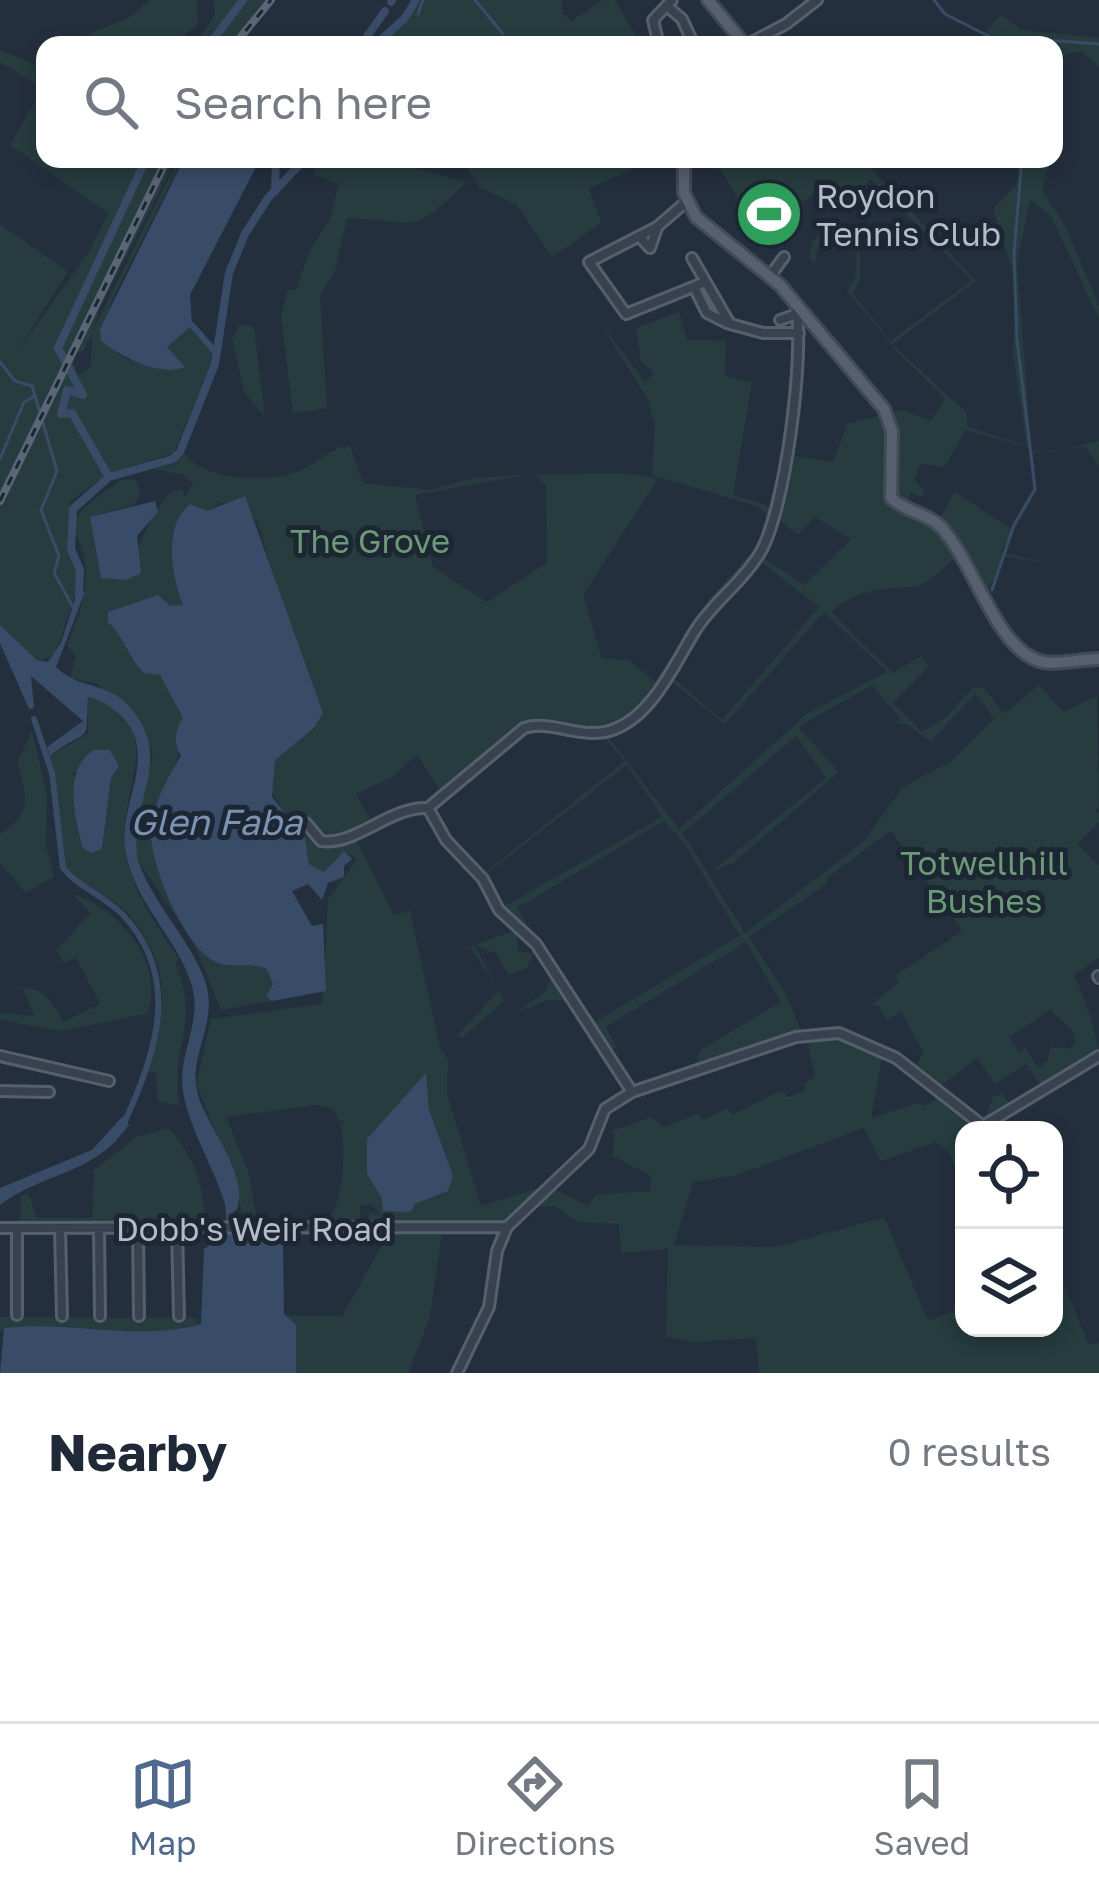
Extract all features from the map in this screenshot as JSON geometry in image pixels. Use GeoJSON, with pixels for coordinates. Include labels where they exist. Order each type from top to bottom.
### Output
{"type":"FeatureCollection","features":[{"type":"Feature","properties":{"kind":"main road"},"geometry":{"type":"LineString","coordinates":[[708,0],[738,36]]}},
{"type":"Feature","properties":{"kind":"main road"},"geometry":{"type":"LineString","coordinates":[[684,168],[686,201],[701,223],[770,276],[796,309],[803,329],[848,360],[888,416],[891,498],[939,525],[974,573],[1006,638],[1024,654],[1046,662],[1099,659]]}},
{"type":"Feature","properties":{"kind":"street"},"geometry":{"type":"LineString","coordinates":[[770,36],[817,0]]}},
{"type":"Feature","properties":{"kind":"street"},"geometry":{"type":"LineString","coordinates":[[657,36],[653,20],[670,4],[690,36]]}},
{"type":"Feature","properties":{"kind":"street"},"geometry":{"type":"LineString","coordinates":[[686,201],[657,226],[589,262],[626,314],[698,285]]}},
{"type":"Feature","properties":{"kind":"street"},"geometry":{"type":"LineString","coordinates":[[639,236],[648,250],[657,226]]}},
{"type":"Feature","properties":{"kind":"street"},"geometry":{"type":"LineString","coordinates":[[770,276],[784,257]]}},
{"type":"Feature","properties":{"kind":"street"},"geometry":{"type":"LineString","coordinates":[[306,823],[321,841],[336,842],[374,822],[428,808],[524,728],[596,734],[614,730],[646,711],[700,622],[759,555],[769,535],[784,473],[803,329],[763,333],[730,324],[698,285],[692,258]]}},
{"type":"Feature","properties":{"kind":"street"},"geometry":{"type":"LineString","coordinates":[[780,320],[796,309]]}},
{"type":"Feature","properties":{"kind":"street"},"geometry":{"type":"LineString","coordinates":[[428,808],[446,840],[484,878],[499,910],[536,944],[632,1092]]}},
{"type":"Feature","properties":{"kind":"street"},"geometry":{"type":"LineString","coordinates":[[457,1373],[489,1307],[497,1251],[508,1227],[589,1149],[605,1109],[632,1092],[792,1038],[839,1033],[896,1058],[983,1126],[1099,1056]]}},
{"type":"Feature","properties":{"kind":"street"},"geometry":{"type":"LineString","coordinates":[[0,1055],[109,1081]]}},
{"type":"Feature","properties":{"kind":"street"},"geometry":{"type":"LineString","coordinates":[[0,1091],[49,1092]]}},
{"type":"Feature","properties":{"kind":"street","name":"Dobb's Weir Road"},"geometry":{"type":"LineString","coordinates":[[0,1228],[508,1227]]}},
{"type":"Feature","properties":{"kind":"street"},"geometry":{"type":"LineString","coordinates":[[17,1228],[17,1315]]}},
{"type":"Feature","properties":{"kind":"street"},"geometry":{"type":"LineString","coordinates":[[60,1228],[62,1316]]}},
{"type":"Feature","properties":{"kind":"street"},"geometry":{"type":"LineString","coordinates":[[99,1228],[100,1316]]}},
{"type":"Feature","properties":{"kind":"street"},"geometry":{"type":"LineString","coordinates":[[138,1228],[140,1316]]}},
{"type":"Feature","properties":{"kind":"street"},"geometry":{"type":"LineString","coordinates":[[177,1228],[179,1316]]}},
{"type":"Feature","properties":{"kind":"green space"},"geometry":{"type":"Polygon","coordinates":[[[150,0],[197,0],[198,25],[183,36],[84,36],[130,17],[150,0]]]}},
{"type":"Feature","properties":{"kind":"green space"},"geometry":{"type":"Polygon","coordinates":[[[213,0],[267,0],[237,36],[201,36],[215,14],[213,0]]]}},
{"type":"Feature","properties":{"kind":"green space"},"geometry":{"type":"Polygon","coordinates":[[[421,0],[562,0],[563,14],[572,21],[602,0],[615,0],[636,36],[389,36],[403,26],[421,0]]]}},
{"type":"Feature","properties":{"kind":"green space"},"geometry":{"type":"Polygon","coordinates":[[[1001,15],[1022,30],[1099,38],[1099,67],[1082,52],[1063,57],[1063,36],[982,36],[1001,15]]]}},
{"type":"Feature","properties":{"kind":"green space"},"geometry":{"type":"Polygon","coordinates":[[[0,50],[36,65],[36,84],[0,62],[0,50]]]}},
{"type":"Feature","properties":{"kind":"green space"},"geometry":{"type":"Polygon","coordinates":[[[36,100],[36,163],[10,145],[36,100]]]}},
{"type":"Feature","properties":{"kind":"green space"},"geometry":{"type":"Polygon","coordinates":[[[43,168],[159,168],[0,495],[0,224],[68,272],[13,358],[90,250],[108,213],[43,168]]]}},
{"type":"Feature","properties":{"kind":"green space"},"geometry":{"type":"Polygon","coordinates":[[[164,168],[171,168],[92,332],[174,168],[178,168],[113,298],[101,341],[127,359],[161,369],[167,347],[190,325],[211,350],[212,361],[174,453],[109,473],[70,502],[68,550],[81,579],[54,657],[37,660],[0,625],[0,504],[71,357],[78,375],[91,367],[92,334],[83,351],[73,354],[164,168]]]}},
{"type":"Feature","properties":{"kind":"green space"},"geometry":{"type":"Polygon","coordinates":[[[316,168],[415,168],[466,182],[435,211],[413,222],[347,218],[335,271],[320,295],[327,408],[293,414],[281,316],[288,290],[296,290],[311,248],[329,221],[339,184],[312,174],[316,168]]]}},
{"type":"Feature","properties":{"kind":"green space"},"geometry":{"type":"Polygon","coordinates":[[[467,168],[635,168],[589,188],[601,223],[552,257],[517,205],[479,187],[467,168]]]}},
{"type":"Feature","properties":{"kind":"green space"},"geometry":{"type":"Polygon","coordinates":[[[719,168],[870,168],[976,281],[892,344],[966,412],[968,427],[1027,446],[1013,354],[1015,279],[993,209],[1017,184],[1019,168],[1048,168],[1042,191],[1065,225],[1099,306],[1099,319],[1051,216],[1030,200],[1017,263],[1031,448],[965,430],[944,468],[921,463],[914,480],[925,491],[921,497],[911,492],[905,509],[937,523],[955,492],[1011,529],[1035,488],[1029,451],[1045,452],[1033,453],[1037,491],[1001,552],[1043,562],[1005,557],[986,596],[990,584],[986,589],[960,556],[924,583],[860,595],[831,612],[893,673],[921,656],[929,666],[893,702],[922,732],[946,717],[973,688],[984,688],[1004,714],[1039,685],[1064,712],[1097,696],[1099,805],[1094,815],[1099,811],[1099,822],[1078,844],[1099,865],[1099,958],[1074,975],[1099,1058],[1004,1121],[983,1121],[993,1097],[1002,1094],[1014,1108],[1042,1088],[1026,1064],[995,1084],[977,1058],[937,1089],[913,1069],[924,1053],[901,1011],[887,1020],[879,1006],[870,1006],[899,982],[895,976],[962,931],[891,830],[827,878],[826,884],[749,937],[786,994],[802,1033],[700,1065],[696,1058],[702,1049],[781,1002],[746,942],[605,1027],[617,1047],[611,1049],[593,1023],[740,936],[686,846],[664,821],[517,908],[577,1001],[549,1000],[516,1013],[546,991],[552,973],[540,953],[517,935],[518,951],[533,954],[526,969],[509,975],[496,953],[475,946],[498,989],[470,947],[513,931],[477,877],[425,820],[431,810],[456,849],[483,874],[625,761],[602,735],[543,730],[527,735],[482,762],[433,807],[442,793],[417,755],[392,777],[356,794],[372,823],[352,831],[394,915],[410,911],[440,1047],[448,1059],[447,1093],[481,1206],[535,1189],[539,1195],[506,1224],[369,1222],[369,1212],[381,1215],[372,1204],[359,1206],[361,1221],[245,1225],[233,1173],[196,1084],[211,1019],[322,1004],[328,899],[357,859],[344,851],[324,872],[309,864],[307,851],[276,798],[270,772],[275,761],[323,713],[279,598],[258,521],[221,502],[207,512],[182,511],[172,537],[184,605],[170,607],[158,596],[108,612],[108,622],[163,676],[182,716],[182,743],[153,820],[156,852],[171,896],[203,952],[220,964],[267,969],[273,984],[266,996],[272,1001],[221,1010],[193,941],[138,861],[134,841],[153,751],[98,684],[70,678],[76,657],[67,645],[85,589],[76,520],[123,479],[137,481],[140,495],[135,504],[90,517],[101,578],[126,580],[156,512],[172,491],[182,490],[185,497],[193,484],[182,474],[152,469],[172,465],[185,454],[207,470],[256,478],[288,474],[350,446],[363,483],[430,490],[474,478],[531,474],[415,495],[433,567],[487,602],[547,563],[546,486],[534,474],[658,479],[583,595],[602,658],[629,660],[655,682],[710,598],[759,545],[766,514],[759,507],[652,475],[655,426],[648,400],[597,318],[645,382],[654,373],[641,362],[636,328],[679,312],[687,339],[726,341],[725,376],[752,382],[733,495],[776,508],[786,455],[833,462],[847,424],[902,410],[931,421],[945,398],[899,354],[847,291],[855,277],[857,251],[845,239],[837,245],[836,233],[830,232],[820,240],[814,264],[809,256],[813,241],[834,225],[860,251],[860,278],[853,294],[890,341],[972,280],[871,179],[836,213],[814,192],[775,230],[741,204],[719,168]],[[775,516],[759,555],[804,585],[851,539],[815,517],[798,535],[775,516]],[[762,563],[711,614],[670,675],[722,720],[819,607],[762,563]],[[824,612],[725,724],[668,679],[647,715],[606,734],[679,829],[808,713],[887,672],[824,612]],[[872,685],[798,727],[839,772],[733,863],[711,872],[826,778],[796,736],[683,833],[745,933],[862,843],[903,787],[952,761],[994,719],[976,693],[931,741],[906,724],[895,723],[900,719],[872,685]],[[627,765],[485,875],[503,907],[662,817],[627,765]],[[1050,1010],[1009,1037],[1019,1053],[1025,1047],[1038,1068],[1048,1061],[1050,1047],[1069,1049],[1076,1043],[1072,1030],[1050,1010]],[[316,1105],[226,1117],[249,1174],[256,1215],[287,1222],[328,1220],[333,1212],[342,1174],[340,1126],[346,1120],[339,1122],[334,1109],[316,1105]]]}},
{"type":"Feature","properties":{"kind":"green space"},"geometry":{"type":"Polygon","coordinates":[[[240,324],[254,327],[265,417],[244,392],[232,337],[240,324]]]}},
{"type":"Feature","properties":{"kind":"green space"},"geometry":{"type":"Polygon","coordinates":[[[1099,441],[1099,466],[1085,447],[1066,449],[1099,441]]]}},
{"type":"Feature","properties":{"kind":"green space"},"geometry":{"type":"Polygon","coordinates":[[[88,697],[114,708],[130,723],[136,741],[125,850],[139,894],[179,959],[175,963],[185,1003],[177,1086],[180,1106],[158,1101],[156,1073],[148,1072],[162,991],[154,955],[117,903],[84,885],[66,867],[50,756],[88,733],[88,697]],[[119,766],[73,773],[103,848],[111,778],[119,766]]]}},
{"type":"Feature","properties":{"kind":"green space"},"geometry":{"type":"Polygon","coordinates":[[[32,731],[47,795],[46,846],[54,877],[26,893],[0,863],[0,834],[23,812],[25,795],[17,763],[32,731]]]}},
{"type":"Feature","properties":{"kind":"green space"},"geometry":{"type":"Polygon","coordinates":[[[72,894],[106,911],[134,939],[150,974],[148,1013],[63,1031],[0,1020],[0,1013],[34,1016],[22,986],[47,997],[63,1022],[100,1004],[76,957],[64,963],[56,950],[91,913],[72,894]]]}},
{"type":"Feature","properties":{"kind":"green space"},"geometry":{"type":"Polygon","coordinates":[[[499,991],[504,1001],[463,1037],[456,1037],[499,991]]]}},
{"type":"Feature","properties":{"kind":"green space"},"geometry":{"type":"Polygon","coordinates":[[[841,1036],[883,1051],[871,1118],[922,1102],[924,1107],[940,1096],[973,1121],[955,1121],[955,1166],[947,1150],[936,1142],[881,1161],[864,1128],[737,1175],[693,1182],[674,1245],[777,1247],[884,1217],[928,1321],[955,1310],[955,1337],[1063,1337],[1063,1283],[1089,1345],[1099,1343],[1099,1373],[759,1373],[756,1338],[694,1342],[666,1337],[668,1249],[621,1253],[619,1224],[577,1222],[555,1206],[531,1207],[552,1188],[588,1206],[595,1195],[650,1191],[651,1176],[613,1156],[614,1130],[651,1117],[664,1127],[698,1114],[703,1120],[728,1108],[732,1115],[782,1090],[788,1097],[805,1091],[804,1083],[815,1077],[807,1039],[841,1036]]]}},
{"type":"Feature","properties":{"kind":"green space"},"geometry":{"type":"Polygon","coordinates":[[[168,1128],[196,1172],[206,1225],[14,1225],[21,1217],[20,1196],[28,1193],[37,1218],[92,1218],[94,1170],[137,1137],[168,1128]]]}},
{"type":"Feature","properties":{"kind":"green space"},"geometry":{"type":"Polygon","coordinates":[[[391,1230],[442,1230],[430,1317],[408,1373],[295,1373],[296,1325],[284,1315],[342,1316],[391,1230]]]}},
{"type":"Feature","properties":{"kind":"green space"},"geometry":{"type":"Polygon","coordinates":[[[0,1317],[198,1318],[197,1325],[151,1334],[63,1326],[0,1331],[0,1317]]]}},
{"type":"Feature","properties":{"kind":"water"},"geometry":{"type":"Polygon","coordinates":[[[180,168],[255,168],[190,295],[192,325],[167,347],[185,367],[141,364],[101,341],[100,329],[180,168]]]}},
{"type":"Feature","properties":{"kind":"water","name":"Glen Faba"},"geometry":{"type":"Polygon","coordinates":[[[245,496],[323,713],[314,728],[275,760],[272,797],[305,838],[309,864],[324,872],[344,851],[352,859],[344,866],[344,877],[328,883],[322,900],[308,884],[292,891],[312,926],[323,924],[326,991],[272,1001],[266,996],[273,984],[267,969],[212,960],[189,936],[169,898],[155,858],[151,825],[159,797],[181,755],[176,736],[183,718],[160,675],[144,673],[108,622],[108,612],[158,595],[170,606],[183,605],[172,552],[181,514],[190,504],[207,511],[245,496]]]}},
{"type":"Feature","properties":{"kind":"water"},"geometry":{"type":"Polygon","coordinates":[[[155,501],[158,512],[137,536],[141,573],[126,580],[101,578],[90,517],[155,501]]]}},
{"type":"Feature","properties":{"kind":"water"},"geometry":{"type":"Polygon","coordinates":[[[78,590],[85,592],[56,667],[120,698],[143,726],[150,763],[136,840],[138,861],[195,958],[207,990],[209,1006],[195,1076],[202,1105],[238,1182],[236,1211],[227,1211],[183,1091],[194,1011],[191,983],[138,889],[126,854],[125,824],[137,766],[135,737],[116,711],[88,697],[84,734],[50,756],[47,747],[83,721],[31,676],[34,708],[29,709],[0,643],[0,625],[37,660],[48,662],[61,643],[78,590]]]}},
{"type":"Feature","properties":{"kind":"water"},"geometry":{"type":"Polygon","coordinates":[[[94,750],[110,750],[119,766],[111,778],[102,849],[91,853],[83,848],[74,794],[78,769],[94,750]]]}},
{"type":"Feature","properties":{"kind":"water"},"geometry":{"type":"Polygon","coordinates":[[[426,1073],[429,1110],[453,1176],[448,1191],[414,1204],[411,1212],[383,1211],[382,1198],[367,1174],[367,1139],[426,1073]]]}},
{"type":"Feature","properties":{"kind":"water"},"geometry":{"type":"Polygon","coordinates":[[[122,1117],[129,1124],[102,1153],[0,1205],[0,1188],[92,1150],[122,1117]]]}},
{"type":"Feature","properties":{"kind":"water"},"geometry":{"type":"Polygon","coordinates":[[[227,1231],[283,1239],[284,1314],[296,1325],[296,1373],[0,1373],[4,1328],[152,1331],[201,1324],[204,1249],[227,1231]]]}},
{"type":"Feature","properties":{"kind":"waterway"},"geometry":{"type":"LineString","coordinates":[[216,36],[243,0]]}},
{"type":"Feature","properties":{"kind":"waterway"},"geometry":{"type":"LineString","coordinates":[[385,36],[416,0]]}},
{"type":"Feature","properties":{"kind":"waterway"},"geometry":{"type":"LineString","coordinates":[[418,14],[423,0]]}},
{"type":"Feature","properties":{"kind":"waterway"},"geometry":{"type":"LineString","coordinates":[[475,0],[503,34]]}},
{"type":"Feature","properties":{"kind":"waterway"},"geometry":{"type":"LineString","coordinates":[[934,0],[945,14],[988,36]]}},
{"type":"Feature","properties":{"kind":"waterway"},"geometry":{"type":"LineString","coordinates":[[367,36],[385,11]]}},
{"type":"Feature","properties":{"kind":"waterway"},"geometry":{"type":"LineString","coordinates":[[1063,41],[1099,44]]}},
{"type":"Feature","properties":{"kind":"waterway"},"geometry":{"type":"LineString","coordinates":[[109,477],[72,413],[61,414],[67,390],[83,395],[58,348],[142,168]]}},
{"type":"Feature","properties":{"kind":"waterway"},"geometry":{"type":"LineString","coordinates":[[275,191],[276,168]]}},
{"type":"Feature","properties":{"kind":"waterway"},"geometry":{"type":"LineString","coordinates":[[79,596],[80,570],[71,549],[73,509],[109,477],[173,459],[180,452],[215,364],[229,273],[245,234],[268,198],[296,168]]}},
{"type":"Feature","properties":{"kind":"waterway"},"geometry":{"type":"LineString","coordinates":[[992,590],[1014,525],[1035,489],[1017,340],[1014,253],[1021,168]]}},
{"type":"Feature","properties":{"kind":"waterway"},"geometry":{"type":"LineString","coordinates":[[192,325],[216,353]]}},
{"type":"Feature","properties":{"kind":"waterway"},"geometry":{"type":"LineString","coordinates":[[0,362],[15,381],[32,386],[57,471],[41,510],[59,556],[54,573],[73,607]]}},
{"type":"Feature","properties":{"kind":"waterway"},"geometry":{"type":"LineString","coordinates":[[0,459],[24,402],[35,396]]}},
{"type":"Feature","properties":{"kind":"waterway"},"geometry":{"type":"LineString","coordinates":[[34,719],[52,773],[63,868],[122,914],[141,938],[158,989],[154,1042],[124,1123]]}},
{"type":"Feature","properties":{"kind":"waterway"},"geometry":{"type":"LineString","coordinates":[[229,1201],[231,1231]]}},
{"type":"Feature","properties":{"kind":"railway"},"geometry":{"type":"LineString","coordinates":[[241,36],[271,0]]}},
{"type":"Feature","properties":{"kind":"railway"},"geometry":{"type":"LineString","coordinates":[[0,501],[163,168]]}},
{"type":"Feature","properties":{"kind":"place","name":"Roydon Tennis Club"},"geometry":{"type":"Point","coordinates":[769,214]}},
{"type":"Feature","properties":{"kind":"park label","name":"The Grove"},"geometry":{"type":"Point","coordinates":[370,540]}},
{"type":"Feature","properties":{"kind":"park label","name":"Totwellhill Bushes"},"geometry":{"type":"Point","coordinates":[984,881]}}]}
